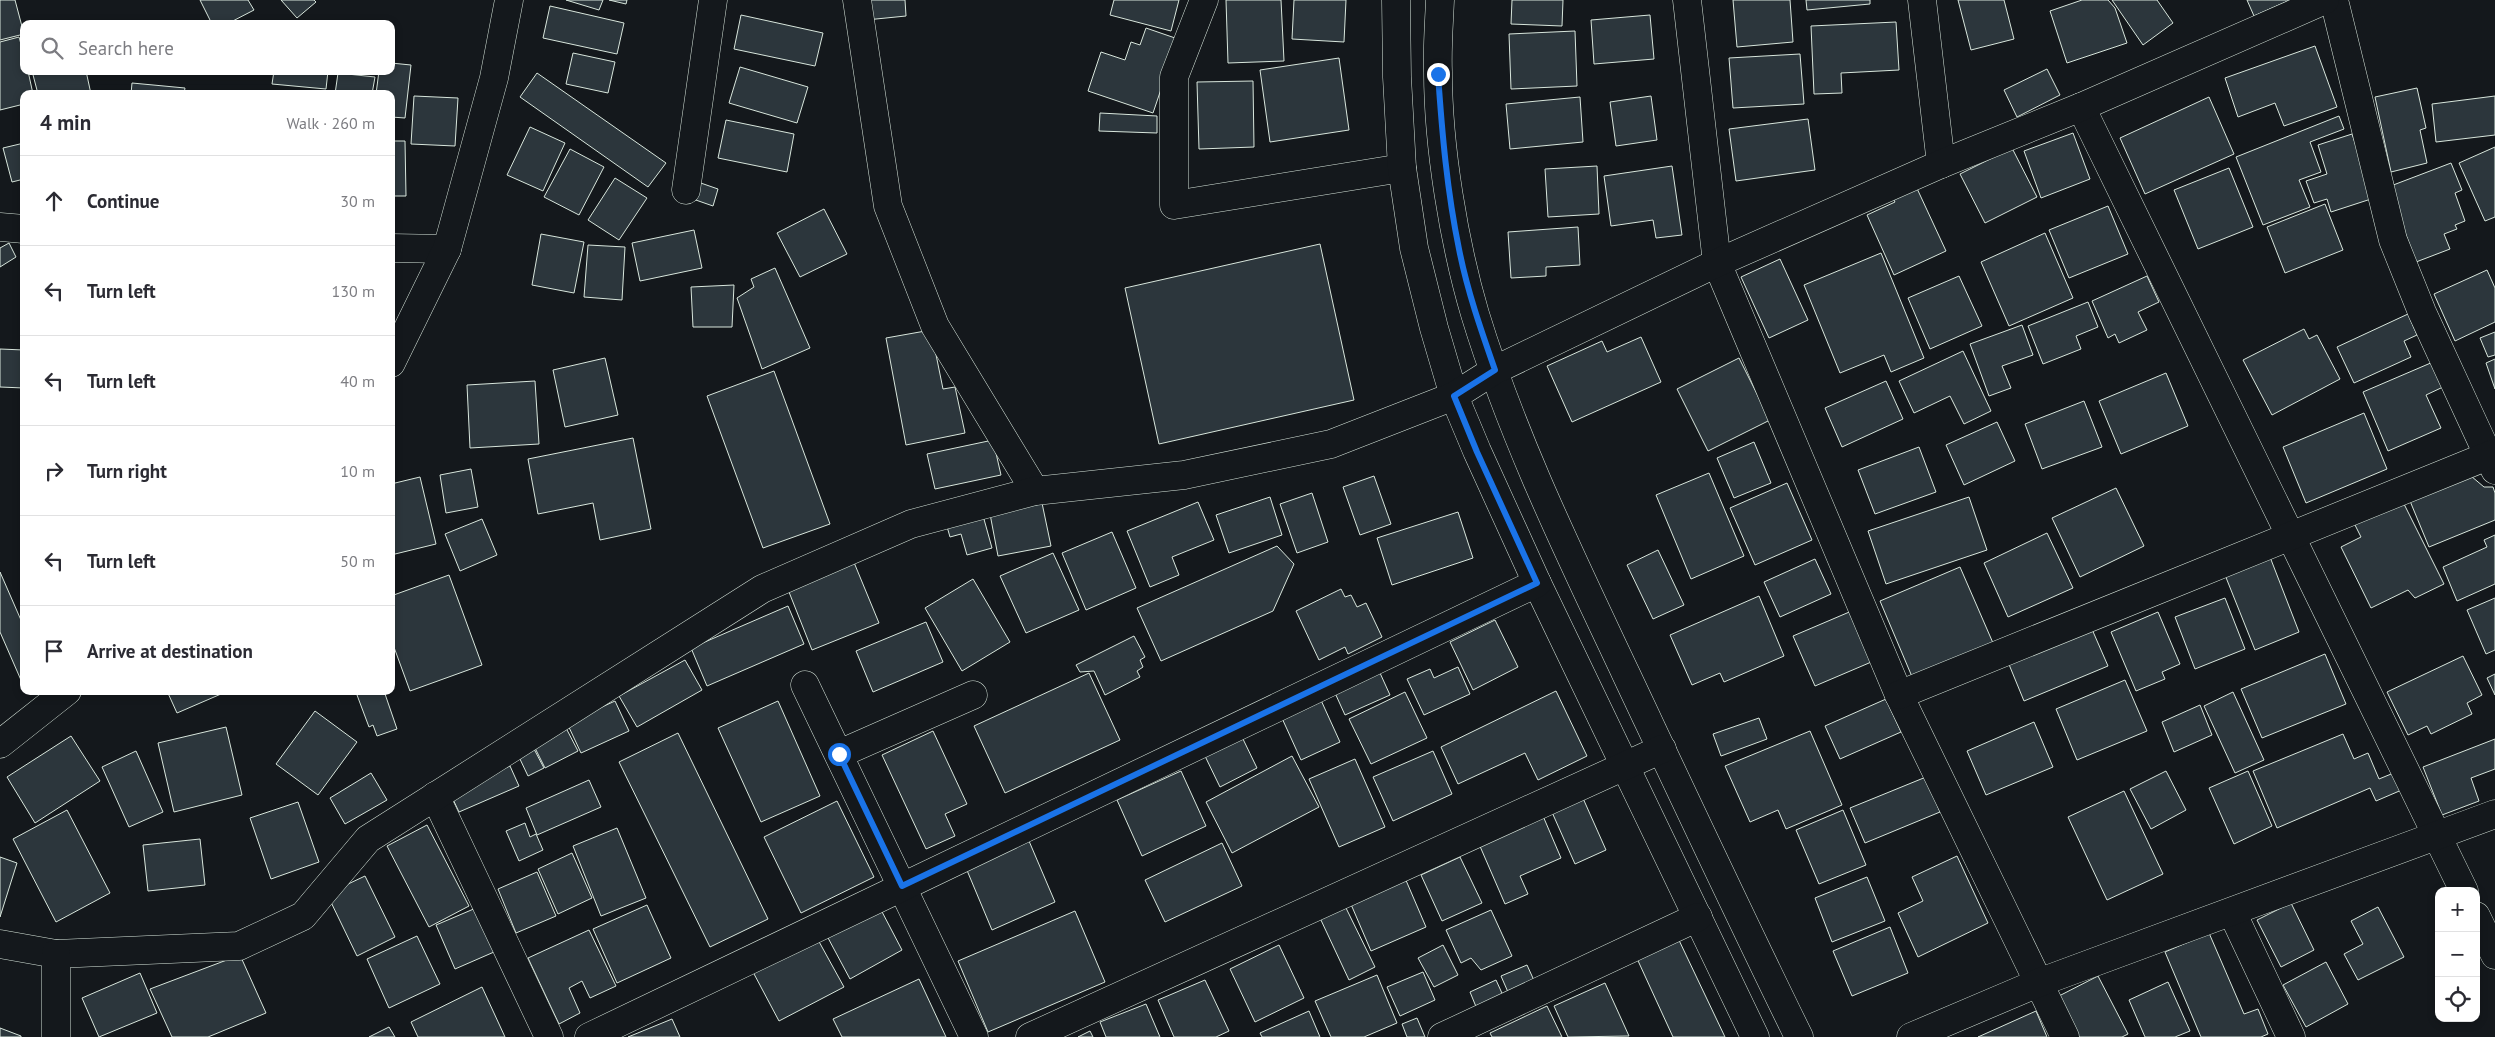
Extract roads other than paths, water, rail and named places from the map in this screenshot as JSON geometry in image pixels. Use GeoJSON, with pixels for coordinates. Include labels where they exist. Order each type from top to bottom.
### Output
{"type":"FeatureCollection","features":[{"type":"Feature","properties":{"kind":"street"},"geometry":{"type":"LineString","coordinates":[[395,356],[447,249],[494,78],[509,0]]}},
{"type":"Feature","properties":{"kind":"street"},"geometry":{"type":"LineString","coordinates":[[686,190],[713,0]]}},
{"type":"Feature","properties":{"kind":"street"},"geometry":{"type":"LineString","coordinates":[[857,0],[888,206],[935,326],[1035,491]]}},
{"type":"Feature","properties":{"kind":"street"},"geometry":{"type":"LineString","coordinates":[[1204,0],[1174,77],[1174,206],[1402,168]]}},
{"type":"Feature","properties":{"kind":"street"},"geometry":{"type":"LineString","coordinates":[[1396,0],[1397,77],[1402,168],[1414,248],[1434,328],[1454,396],[1477,452],[1537,583],[1755,1037]]}},
{"type":"Feature","properties":{"kind":"street"},"geometry":{"type":"LineString","coordinates":[[1440,0],[1438,74],[1445,165],[1459,249],[1475,314],[1523,447],[1662,749],[1799,1037]]}},
{"type":"Feature","properties":{"kind":"street"},"geometry":{"type":"LineString","coordinates":[[1687,0],[1717,264],[1899,695],[2064,1037]]}},
{"type":"Feature","properties":{"kind":"street"},"geometry":{"type":"LineString","coordinates":[[1922,0],[1941,164]]}},
{"type":"Feature","properties":{"kind":"street"},"geometry":{"type":"LineString","coordinates":[[0,944],[56,954],[239,946],[303,916],[368,839],[762,589],[911,524],[1035,491],[1184,475],[1331,444],[1454,396],[1495,370],[1717,264],[1941,164],[2081,107],[2325,0]]}},
{"type":"Feature","properties":{"kind":"street"},"geometry":{"type":"LineString","coordinates":[[1899,695],[2290,536],[2493,460],[2422,312],[2393,240],[2334,0]]}},
{"type":"Feature","properties":{"kind":"street"},"geometry":{"type":"LineString","coordinates":[[2081,107],[2462,887]]}},
{"type":"Feature","properties":{"kind":"street"},"geometry":{"type":"LineString","coordinates":[[0,226],[20,228]]}},
{"type":"Feature","properties":{"kind":"street"},"geometry":{"type":"LineString","coordinates":[[395,248],[447,249]]}},
{"type":"Feature","properties":{"kind":"street"},"geometry":{"type":"LineString","coordinates":[[588,1037],[1537,583]]}},
{"type":"Feature","properties":{"kind":"street"},"geometry":{"type":"LineString","coordinates":[[805,685],[974,1037]]}},
{"type":"Feature","properties":{"kind":"street"},"geometry":{"type":"LineString","coordinates":[[0,744],[62,695]]}},
{"type":"Feature","properties":{"kind":"street"},"geometry":{"type":"LineString","coordinates":[[839,754],[973,695]]}},
{"type":"Feature","properties":{"kind":"street"},"geometry":{"type":"LineString","coordinates":[[1030,1037],[1662,749]]}},
{"type":"Feature","properties":{"kind":"street"},"geometry":{"type":"LineString","coordinates":[[435,796],[549,1037]]}},
{"type":"Feature","properties":{"kind":"street"},"geometry":{"type":"LineString","coordinates":[[1911,1037],[2038,983],[2495,814]]}},
{"type":"Feature","properties":{"kind":"street"},"geometry":{"type":"LineString","coordinates":[[2232,912],[2291,1037]]}},
{"type":"Feature","properties":{"kind":"street"},"geometry":{"type":"LineString","coordinates":[[1442,1037],[1698,917]]}},
{"type":"Feature","properties":{"kind":"street"},"geometry":{"type":"LineString","coordinates":[[2480,924],[2495,955]]}},
{"type":"Feature","properties":{"kind":"street"},"geometry":{"type":"LineString","coordinates":[[56,954],[56,1037]]}}]}
